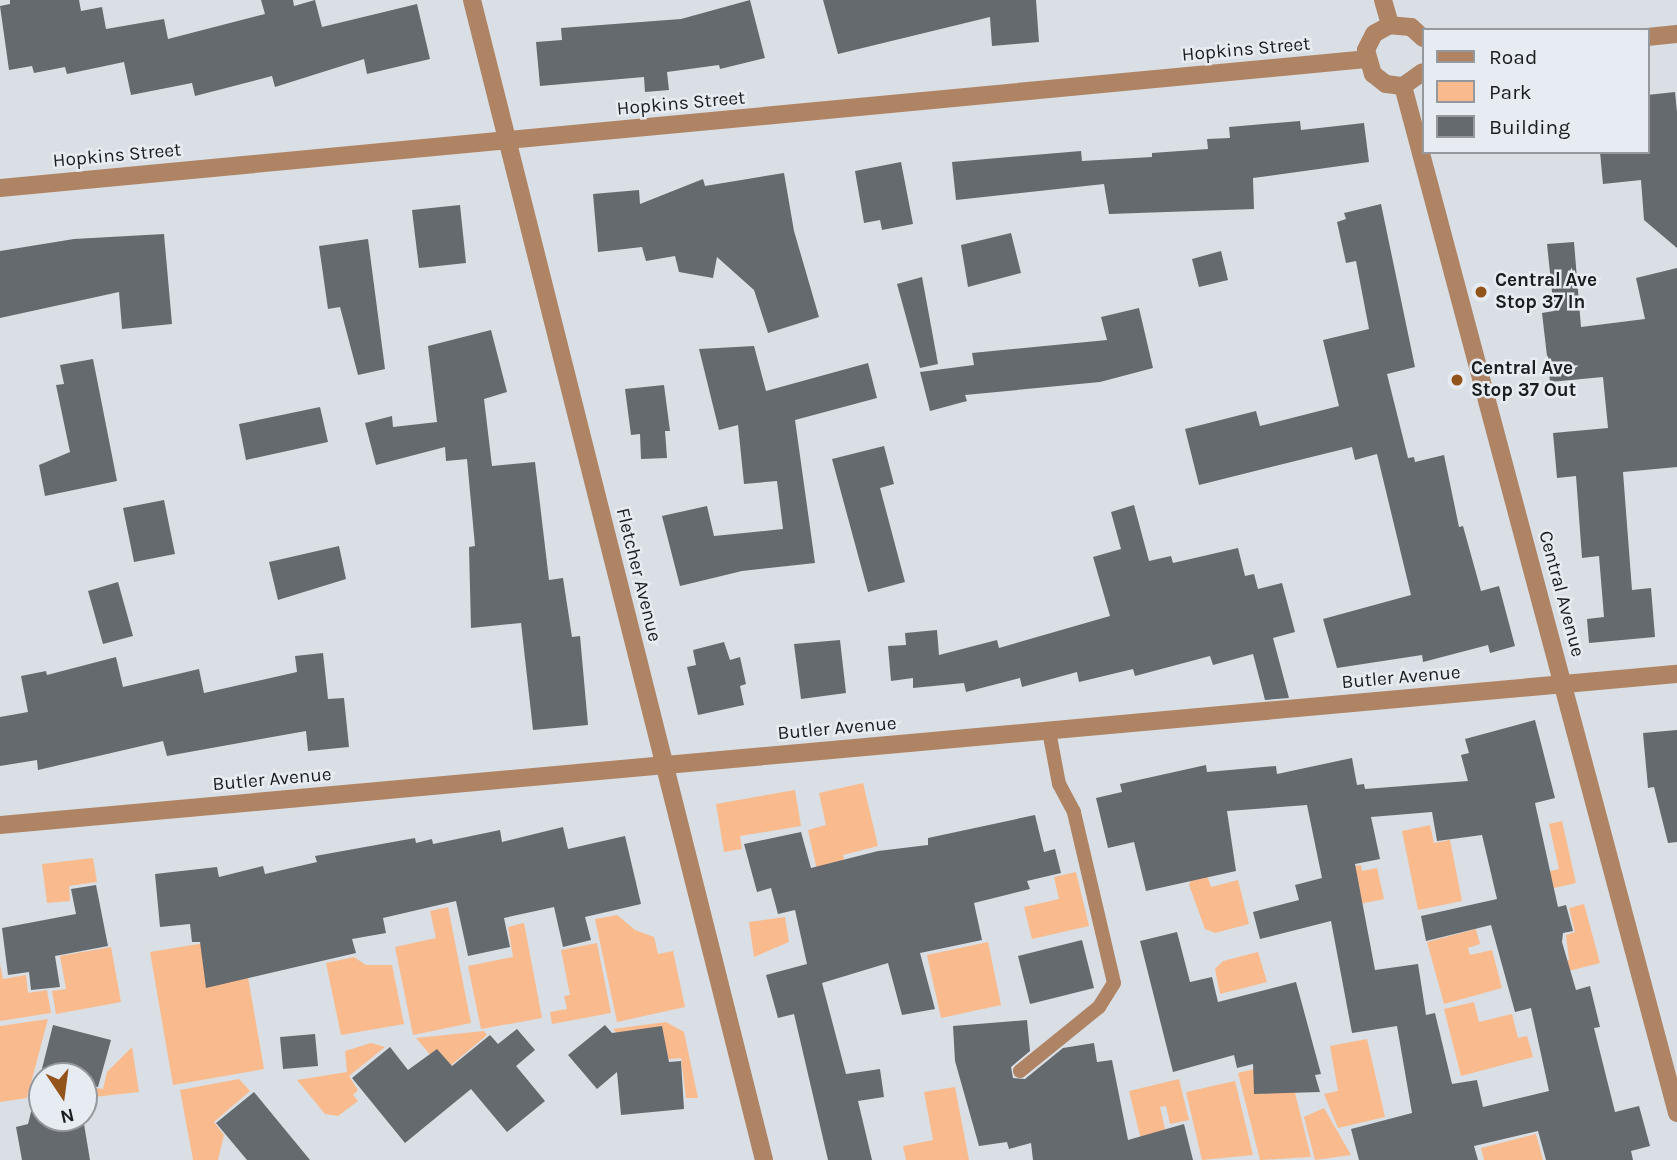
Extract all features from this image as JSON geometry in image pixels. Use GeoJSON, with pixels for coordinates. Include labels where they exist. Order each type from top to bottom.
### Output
{"type":"FeatureCollection","features":[{"type":"Feature","properties":{"kind":"street","name":"Fletcher Avenue"},"geometry":{"type":"LineString","coordinates":[[472,0],[764,1160]]}},
{"type":"Feature","properties":{"kind":"street"},"geometry":{"type":"LineString","coordinates":[[1383,0],[1390,25]]}},
{"type":"Feature","properties":{"kind":"street"},"geometry":{"type":"LineString","coordinates":[[1422,37],[1411,27],[1390,25],[1369,41],[1366,59],[1379,80],[1403,86],[1422,73]]}},
{"type":"Feature","properties":{"kind":"street"},"geometry":{"type":"LineString","coordinates":[[1649,37],[1677,34]]}},
{"type":"Feature","properties":{"kind":"street","name":"Hopkins Street"},"geometry":{"type":"LineString","coordinates":[[0,188],[1366,59]]}},
{"type":"Feature","properties":{"kind":"street","name":"Central Avenue"},"geometry":{"type":"LineString","coordinates":[[1403,86],[1677,1113]]}},
{"type":"Feature","properties":{"kind":"street","name":"Butler Avenue"},"geometry":{"type":"LineString","coordinates":[[0,825],[1677,674]]}},
{"type":"Feature","properties":{"kind":"lane"},"geometry":{"type":"LineString","coordinates":[[1020,1071],[1099,1007],[1114,983],[1049,731]]}},
{"type":"Feature","properties":{"kind":"green space"},"geometry":{"type":"Polygon","coordinates":[[[863,783],[878,846],[843,855],[863,945],[835,951],[808,830],[826,825],[819,793],[863,783]]]}},
{"type":"Feature","properties":{"kind":"green space"},"geometry":{"type":"Polygon","coordinates":[[[795,790],[801,826],[740,836],[742,849],[724,852],[716,804],[795,790]]]}},
{"type":"Feature","properties":{"kind":"green space"},"geometry":{"type":"Polygon","coordinates":[[[1562,821],[1576,883],[1519,896],[1516,879],[1559,869],[1549,824],[1562,821]]]}},
{"type":"Feature","properties":{"kind":"green space"},"geometry":{"type":"Polygon","coordinates":[[[1430,825],[1434,843],[1450,840],[1462,901],[1418,910],[1402,831],[1430,825]]]}},
{"type":"Feature","properties":{"kind":"green space"},"geometry":{"type":"Polygon","coordinates":[[[93,858],[97,882],[69,886],[70,901],[47,903],[42,864],[93,858]]]}},
{"type":"Feature","properties":{"kind":"green space"},"geometry":{"type":"Polygon","coordinates":[[[1361,865],[1362,871],[1377,868],[1384,899],[1336,909],[1328,871],[1361,865]]]}},
{"type":"Feature","properties":{"kind":"green space"},"geometry":{"type":"Polygon","coordinates":[[[1076,872],[1089,926],[1032,939],[1024,907],[1059,899],[1054,877],[1076,872]]]}},
{"type":"Feature","properties":{"kind":"green space"},"geometry":{"type":"Polygon","coordinates":[[[1194,872],[1208,878],[1211,887],[1238,880],[1249,924],[1215,933],[1205,929],[1189,885],[1194,872]]]}},
{"type":"Feature","properties":{"kind":"green space"},"geometry":{"type":"Polygon","coordinates":[[[1584,904],[1600,963],[1561,973],[1558,963],[1569,960],[1566,935],[1575,932],[1569,908],[1584,904]]]}},
{"type":"Feature","properties":{"kind":"green space"},"geometry":{"type":"Polygon","coordinates":[[[448,907],[471,1023],[413,1035],[395,947],[436,938],[430,911],[448,907]]]}},
{"type":"Feature","properties":{"kind":"green space"},"geometry":{"type":"Polygon","coordinates":[[[617,915],[635,930],[654,937],[658,954],[673,951],[685,1007],[617,1022],[595,919],[617,915]]]}},
{"type":"Feature","properties":{"kind":"green space"},"geometry":{"type":"Polygon","coordinates":[[[785,917],[789,942],[754,957],[749,922],[785,917]]]}},
{"type":"Feature","properties":{"kind":"green space"},"geometry":{"type":"Polygon","coordinates":[[[524,923],[542,1018],[481,1029],[468,966],[513,957],[508,927],[524,923]]]}},
{"type":"Feature","properties":{"kind":"green space"},"geometry":{"type":"Polygon","coordinates":[[[1476,929],[1480,944],[1468,948],[1470,955],[1492,950],[1502,988],[1444,1004],[1427,942],[1476,929]]]}},
{"type":"Feature","properties":{"kind":"green space"},"geometry":{"type":"Polygon","coordinates":[[[241,937],[264,1069],[173,1085],[150,952],[241,937]]]}},
{"type":"Feature","properties":{"kind":"green space"},"geometry":{"type":"Polygon","coordinates":[[[988,942],[1001,1005],[941,1018],[927,955],[988,942]]]}},
{"type":"Feature","properties":{"kind":"green space"},"geometry":{"type":"Polygon","coordinates":[[[597,943],[611,1013],[552,1024],[550,1012],[567,1009],[564,996],[570,995],[561,950],[597,943]]]}},
{"type":"Feature","properties":{"kind":"green space"},"geometry":{"type":"Polygon","coordinates":[[[111,947],[121,1002],[56,1014],[52,991],[66,989],[60,956],[111,947]]]}},
{"type":"Feature","properties":{"kind":"green space"},"geometry":{"type":"Polygon","coordinates":[[[1258,952],[1267,982],[1220,994],[1215,969],[1223,961],[1258,952]]]}},
{"type":"Feature","properties":{"kind":"green space"},"geometry":{"type":"Polygon","coordinates":[[[354,957],[366,965],[392,965],[404,1024],[341,1035],[326,963],[354,957]]]}},
{"type":"Feature","properties":{"kind":"green space"},"geometry":{"type":"Polygon","coordinates":[[[0,964],[3,979],[26,975],[28,993],[47,990],[51,1013],[0,1021],[0,964]]]}},
{"type":"Feature","properties":{"kind":"green space"},"geometry":{"type":"Polygon","coordinates":[[[1474,1002],[1479,1022],[1512,1014],[1518,1038],[1527,1036],[1533,1057],[1461,1076],[1444,1009],[1474,1002]]]}},
{"type":"Feature","properties":{"kind":"green space"},"geometry":{"type":"Polygon","coordinates":[[[48,1019],[37,1062],[28,1062],[27,1098],[0,1102],[0,1026],[48,1019]]]}},
{"type":"Feature","properties":{"kind":"green space"},"geometry":{"type":"Polygon","coordinates":[[[666,1022],[684,1032],[698,1098],[686,1098],[681,1058],[642,1062],[613,1029],[666,1022]]]}},
{"type":"Feature","properties":{"kind":"green space"},"geometry":{"type":"Polygon","coordinates":[[[484,1031],[487,1035],[450,1066],[455,1084],[416,1038],[484,1031]]]}},
{"type":"Feature","properties":{"kind":"green space"},"geometry":{"type":"Polygon","coordinates":[[[1367,1039],[1385,1117],[1338,1128],[1324,1094],[1338,1091],[1330,1046],[1367,1039]]]}},
{"type":"Feature","properties":{"kind":"green space"},"geometry":{"type":"Polygon","coordinates":[[[371,1043],[385,1047],[349,1076],[358,1090],[353,1095],[358,1101],[338,1116],[325,1114],[297,1080],[347,1072],[345,1051],[371,1043]]]}},
{"type":"Feature","properties":{"kind":"green space"},"geometry":{"type":"Polygon","coordinates":[[[132,1047],[139,1092],[98,1096],[98,1088],[103,1089],[107,1072],[132,1047]]]}},
{"type":"Feature","properties":{"kind":"green space"},"geometry":{"type":"Polygon","coordinates":[[[1287,1061],[1311,1157],[1260,1160],[1238,1073],[1287,1061]]]}},
{"type":"Feature","properties":{"kind":"green space"},"geometry":{"type":"Polygon","coordinates":[[[239,1079],[250,1091],[214,1122],[224,1135],[218,1160],[193,1160],[180,1090],[239,1079]]]}},
{"type":"Feature","properties":{"kind":"green space"},"geometry":{"type":"Polygon","coordinates":[[[1179,1079],[1189,1120],[1170,1124],[1166,1106],[1160,1107],[1172,1160],[1146,1160],[1129,1091],[1179,1079]]]}},
{"type":"Feature","properties":{"kind":"green space"},"geometry":{"type":"Polygon","coordinates":[[[1235,1081],[1253,1155],[1202,1160],[1186,1092],[1235,1081]]]}},
{"type":"Feature","properties":{"kind":"green space"},"geometry":{"type":"Polygon","coordinates":[[[955,1087],[969,1160],[906,1160],[903,1146],[933,1140],[924,1092],[955,1087]]]}},
{"type":"Feature","properties":{"kind":"green space"},"geometry":{"type":"Polygon","coordinates":[[[1324,1108],[1351,1155],[1315,1160],[1304,1117],[1324,1108]]]}},
{"type":"Feature","properties":{"kind":"green space"},"geometry":{"type":"Polygon","coordinates":[[[1536,1134],[1543,1160],[1484,1160],[1481,1148],[1536,1134]]]}},
{"type":"Feature","properties":{"kind":"building"},"geometry":{"type":"Polygon","coordinates":[[[10,0],[79,0],[81,11],[102,7],[106,29],[164,19],[168,39],[265,14],[261,0],[293,0],[294,6],[315,0],[322,27],[417,4],[430,59],[367,74],[364,59],[275,87],[272,76],[195,96],[192,83],[131,95],[124,62],[67,74],[65,67],[34,73],[32,66],[9,70],[0,6],[10,4],[10,0]]]}},
{"type":"Feature","properties":{"kind":"building"},"geometry":{"type":"Polygon","coordinates":[[[750,0],[765,58],[720,69],[719,65],[667,72],[669,90],[645,92],[644,77],[540,86],[536,42],[562,40],[561,28],[681,19],[750,0]]]}},
{"type":"Feature","properties":{"kind":"building"},"geometry":{"type":"Polygon","coordinates":[[[823,0],[1036,0],[1039,42],[992,46],[990,17],[838,54],[823,0]]]}},
{"type":"Feature","properties":{"kind":"building"},"geometry":{"type":"Polygon","coordinates":[[[1675,92],[1677,248],[1644,220],[1641,180],[1603,184],[1600,154],[1649,154],[1649,95],[1675,92]]]}},
{"type":"Feature","properties":{"kind":"building"},"geometry":{"type":"Polygon","coordinates":[[[1300,121],[1301,130],[1364,123],[1369,162],[1253,178],[1254,209],[1109,214],[1104,184],[956,200],[952,162],[1081,151],[1082,161],[1152,157],[1152,153],[1208,149],[1207,139],[1230,138],[1229,127],[1300,121]]]}},
{"type":"Feature","properties":{"kind":"building"},"geometry":{"type":"Polygon","coordinates":[[[901,162],[913,224],[882,230],[880,220],[864,223],[855,171],[901,162]]]}},
{"type":"Feature","properties":{"kind":"building"},"geometry":{"type":"Polygon","coordinates":[[[784,173],[794,231],[819,317],[768,333],[754,290],[717,257],[713,278],[679,272],[675,256],[646,261],[642,247],[598,252],[593,194],[639,190],[640,204],[703,179],[705,186],[784,173]]]}},
{"type":"Feature","properties":{"kind":"building"},"geometry":{"type":"Polygon","coordinates":[[[1381,204],[1415,367],[1387,374],[1408,458],[1414,457],[1415,462],[1444,455],[1459,527],[1463,526],[1481,591],[1499,586],[1515,646],[1490,653],[1488,645],[1423,662],[1422,655],[1337,668],[1323,619],[1411,595],[1377,454],[1355,460],[1352,447],[1199,485],[1185,429],[1256,411],[1260,426],[1339,406],[1323,340],[1369,329],[1356,261],[1346,263],[1337,222],[1346,219],[1344,213],[1381,204]]]}},
{"type":"Feature","properties":{"kind":"building"},"geometry":{"type":"Polygon","coordinates":[[[460,205],[466,263],[419,268],[412,210],[460,205]]]}},
{"type":"Feature","properties":{"kind":"building"},"geometry":{"type":"Polygon","coordinates":[[[1011,233],[1021,273],[968,287],[961,245],[1011,233]]]}},
{"type":"Feature","properties":{"kind":"building"},"geometry":{"type":"Polygon","coordinates":[[[164,234],[172,324],[122,329],[119,292],[0,318],[0,251],[74,239],[164,234]]]}},
{"type":"Feature","properties":{"kind":"building"},"geometry":{"type":"Polygon","coordinates":[[[368,239],[385,369],[358,375],[340,307],[328,309],[319,246],[368,239]]]}},
{"type":"Feature","properties":{"kind":"building"},"geometry":{"type":"Polygon","coordinates":[[[1574,242],[1581,327],[1645,319],[1636,278],[1677,268],[1677,467],[1623,472],[1632,590],[1651,588],[1655,637],[1589,643],[1587,619],[1604,617],[1599,556],[1582,558],[1576,476],[1557,478],[1553,433],[1608,428],[1603,377],[1550,382],[1542,313],[1554,311],[1547,244],[1574,242]]]}},
{"type":"Feature","properties":{"kind":"building"},"geometry":{"type":"Polygon","coordinates":[[[1221,251],[1228,280],[1199,287],[1192,259],[1221,251]]]}},
{"type":"Feature","properties":{"kind":"building"},"geometry":{"type":"Polygon","coordinates":[[[922,277],[938,364],[920,368],[897,284],[922,277]]]}},
{"type":"Feature","properties":{"kind":"building"},"geometry":{"type":"Polygon","coordinates":[[[1139,308],[1153,368],[1100,382],[965,395],[967,401],[930,411],[920,372],[974,365],[972,353],[1107,340],[1101,317],[1139,308]]]}},
{"type":"Feature","properties":{"kind":"building"},"geometry":{"type":"Polygon","coordinates":[[[491,330],[507,392],[484,399],[492,466],[535,462],[549,580],[563,578],[572,637],[580,636],[588,725],[533,730],[521,623],[471,628],[469,547],[475,546],[467,459],[446,461],[445,447],[376,465],[365,423],[392,416],[393,427],[437,422],[428,346],[491,330]]]}},
{"type":"Feature","properties":{"kind":"building"},"geometry":{"type":"Polygon","coordinates":[[[754,346],[766,391],[868,363],[877,398],[795,420],[815,563],[742,571],[680,586],[662,516],[707,506],[714,536],[783,529],[777,481],[744,484],[738,425],[719,430],[699,349],[754,346]]]}},
{"type":"Feature","properties":{"kind":"building"},"geometry":{"type":"Polygon","coordinates":[[[93,359],[117,481],[45,496],[39,465],[70,452],[56,385],[64,384],[60,365],[93,359]]]}},
{"type":"Feature","properties":{"kind":"building"},"geometry":{"type":"Polygon","coordinates":[[[664,385],[670,431],[665,431],[667,458],[641,459],[640,434],[631,435],[625,389],[664,385]]]}},
{"type":"Feature","properties":{"kind":"building"},"geometry":{"type":"Polygon","coordinates":[[[320,407],[328,442],[246,460],[239,424],[320,407]]]}},
{"type":"Feature","properties":{"kind":"building"},"geometry":{"type":"Polygon","coordinates":[[[884,446],[894,484],[880,488],[905,582],[868,592],[832,459],[884,446]]]}},
{"type":"Feature","properties":{"kind":"building"},"geometry":{"type":"Polygon","coordinates":[[[164,500],[175,554],[134,562],[123,508],[164,500]]]}},
{"type":"Feature","properties":{"kind":"building"},"geometry":{"type":"Polygon","coordinates":[[[1134,505],[1149,561],[1171,556],[1173,563],[1238,548],[1245,576],[1254,574],[1258,589],[1282,583],[1295,632],[1273,638],[1289,698],[1265,700],[1253,654],[1213,665],[1210,656],[1135,676],[1133,669],[1079,682],[1077,672],[1022,687],[1020,678],[966,692],[964,683],[913,688],[913,678],[891,681],[888,646],[906,645],[905,633],[937,630],[939,655],[997,640],[999,648],[1110,616],[1093,557],[1121,549],[1111,512],[1134,505]]]}},
{"type":"Feature","properties":{"kind":"building"},"geometry":{"type":"Polygon","coordinates":[[[339,546],[346,579],[278,600],[269,562],[339,546]]]}},
{"type":"Feature","properties":{"kind":"building"},"geometry":{"type":"Polygon","coordinates":[[[118,582],[133,636],[103,644],[88,591],[118,582]]]}},
{"type":"Feature","properties":{"kind":"building"},"geometry":{"type":"Polygon","coordinates":[[[840,640],[846,693],[801,699],[794,644],[840,640]]]}},
{"type":"Feature","properties":{"kind":"building"},"geometry":{"type":"Polygon","coordinates":[[[724,642],[730,660],[740,657],[746,684],[740,686],[744,705],[698,715],[687,667],[696,665],[693,650],[724,642]]]}},
{"type":"Feature","properties":{"kind":"building"},"geometry":{"type":"Polygon","coordinates":[[[323,653],[328,699],[344,698],[349,747],[308,751],[306,731],[167,756],[163,741],[38,770],[37,760],[0,766],[0,717],[28,712],[21,676],[46,671],[47,675],[116,657],[123,687],[199,669],[204,693],[297,672],[295,656],[323,653]]]}},
{"type":"Feature","properties":{"kind":"building"},"geometry":{"type":"Polygon","coordinates":[[[1535,720],[1555,798],[1535,803],[1558,907],[1566,905],[1573,931],[1563,933],[1562,942],[1576,990],[1590,986],[1600,1027],[1594,1028],[1615,1112],[1639,1106],[1650,1146],[1631,1151],[1633,1160],[1546,1160],[1538,1131],[1474,1146],[1478,1160],[1359,1160],[1351,1129],[1412,1113],[1397,1026],[1352,1033],[1331,921],[1260,939],[1253,912],[1299,900],[1295,885],[1322,878],[1307,805],[1227,811],[1236,871],[1146,891],[1134,842],[1108,848],[1096,798],[1122,792],[1120,784],[1206,765],[1207,772],[1276,766],[1277,774],[1352,758],[1357,785],[1364,784],[1365,789],[1468,781],[1461,755],[1469,753],[1465,739],[1535,720]],[[1432,812],[1371,817],[1380,859],[1355,864],[1375,970],[1418,964],[1426,1015],[1435,1013],[1452,1084],[1477,1080],[1483,1107],[1549,1091],[1531,1008],[1515,1012],[1491,925],[1426,941],[1421,916],[1497,899],[1482,835],[1437,841],[1432,812]]]}},
{"type":"Feature","properties":{"kind":"building"},"geometry":{"type":"Polygon","coordinates":[[[1677,730],[1677,842],[1668,843],[1654,787],[1648,788],[1643,733],[1677,730]]]}},
{"type":"Feature","properties":{"kind":"building"},"geometry":{"type":"Polygon","coordinates":[[[1035,815],[1044,852],[1055,849],[1061,873],[1027,881],[1030,889],[974,903],[982,940],[920,953],[935,1009],[902,1015],[888,963],[822,983],[846,1074],[880,1069],[884,1097],[858,1101],[872,1160],[828,1160],[794,1014],[778,1018],[766,975],[807,964],[795,910],[778,914],[771,888],[757,892],[744,844],[801,832],[811,868],[878,851],[928,845],[928,838],[1035,815]]]}},
{"type":"Feature","properties":{"kind":"building"},"geometry":{"type":"Polygon","coordinates":[[[563,827],[568,849],[625,836],[641,904],[585,917],[591,940],[563,947],[554,907],[504,918],[510,947],[468,956],[456,901],[383,918],[386,933],[352,939],[356,953],[206,988],[200,942],[192,942],[190,924],[160,927],[155,874],[217,867],[219,877],[263,866],[265,874],[317,862],[315,856],[415,838],[416,843],[432,839],[433,844],[500,830],[502,842],[563,827]]]}},
{"type":"Feature","properties":{"kind":"building"},"geometry":{"type":"Polygon","coordinates":[[[96,885],[108,946],[55,956],[60,987],[31,990],[29,972],[8,975],[2,928],[76,914],[71,889],[96,885]]]}},
{"type":"Feature","properties":{"kind":"building"},"geometry":{"type":"Polygon","coordinates":[[[1177,932],[1190,982],[1212,977],[1218,1002],[1296,982],[1321,1074],[1315,1075],[1320,1092],[1254,1094],[1253,1064],[1237,1068],[1234,1055],[1173,1072],[1140,941],[1177,932]]]}},
{"type":"Feature","properties":{"kind":"building"},"geometry":{"type":"Polygon","coordinates":[[[1082,940],[1094,988],[1030,1004],[1018,956],[1082,940]]]}},
{"type":"Feature","properties":{"kind":"building"},"geometry":{"type":"Polygon","coordinates":[[[1027,1020],[1030,1051],[1011,1067],[1013,1078],[1025,1079],[1063,1048],[1094,1043],[1097,1062],[1112,1060],[1128,1140],[1184,1124],[1193,1160],[1033,1160],[1031,1143],[1009,1149],[1007,1142],[979,1146],[955,1061],[953,1026],[1027,1020]]]}},
{"type":"Feature","properties":{"kind":"building"},"geometry":{"type":"Polygon","coordinates":[[[53,1025],[111,1040],[98,1087],[98,1062],[44,1062],[53,1025]]]}},
{"type":"Feature","properties":{"kind":"building"},"geometry":{"type":"Polygon","coordinates":[[[605,1025],[612,1033],[662,1026],[669,1062],[681,1061],[684,1109],[621,1115],[617,1072],[597,1089],[568,1055],[605,1025]]]}},
{"type":"Feature","properties":{"kind":"building"},"geometry":{"type":"Polygon","coordinates":[[[517,1029],[535,1050],[516,1066],[545,1101],[507,1132],[471,1089],[405,1143],[352,1078],[390,1047],[408,1070],[437,1049],[452,1066],[490,1035],[498,1044],[517,1029]]]}},
{"type":"Feature","properties":{"kind":"building"},"geometry":{"type":"Polygon","coordinates":[[[315,1034],[318,1066],[283,1069],[280,1037],[315,1034]]]}},
{"type":"Feature","properties":{"kind":"building"},"geometry":{"type":"Polygon","coordinates":[[[254,1092],[310,1160],[247,1160],[216,1123],[254,1092]]]}},
{"type":"Feature","properties":{"kind":"building"},"geometry":{"type":"Polygon","coordinates":[[[28,1124],[28,1132],[85,1132],[90,1160],[22,1160],[16,1127],[28,1124]]]}},
{"type":"Feature","properties":{"kind":"place","name":"Central Ave Stop 37 In"},"geometry":{"type":"Point","coordinates":[1481,292]}},
{"type":"Feature","properties":{"kind":"place","name":"Central Ave Stop 37 Out"},"geometry":{"type":"Point","coordinates":[1457,380]}}]}
